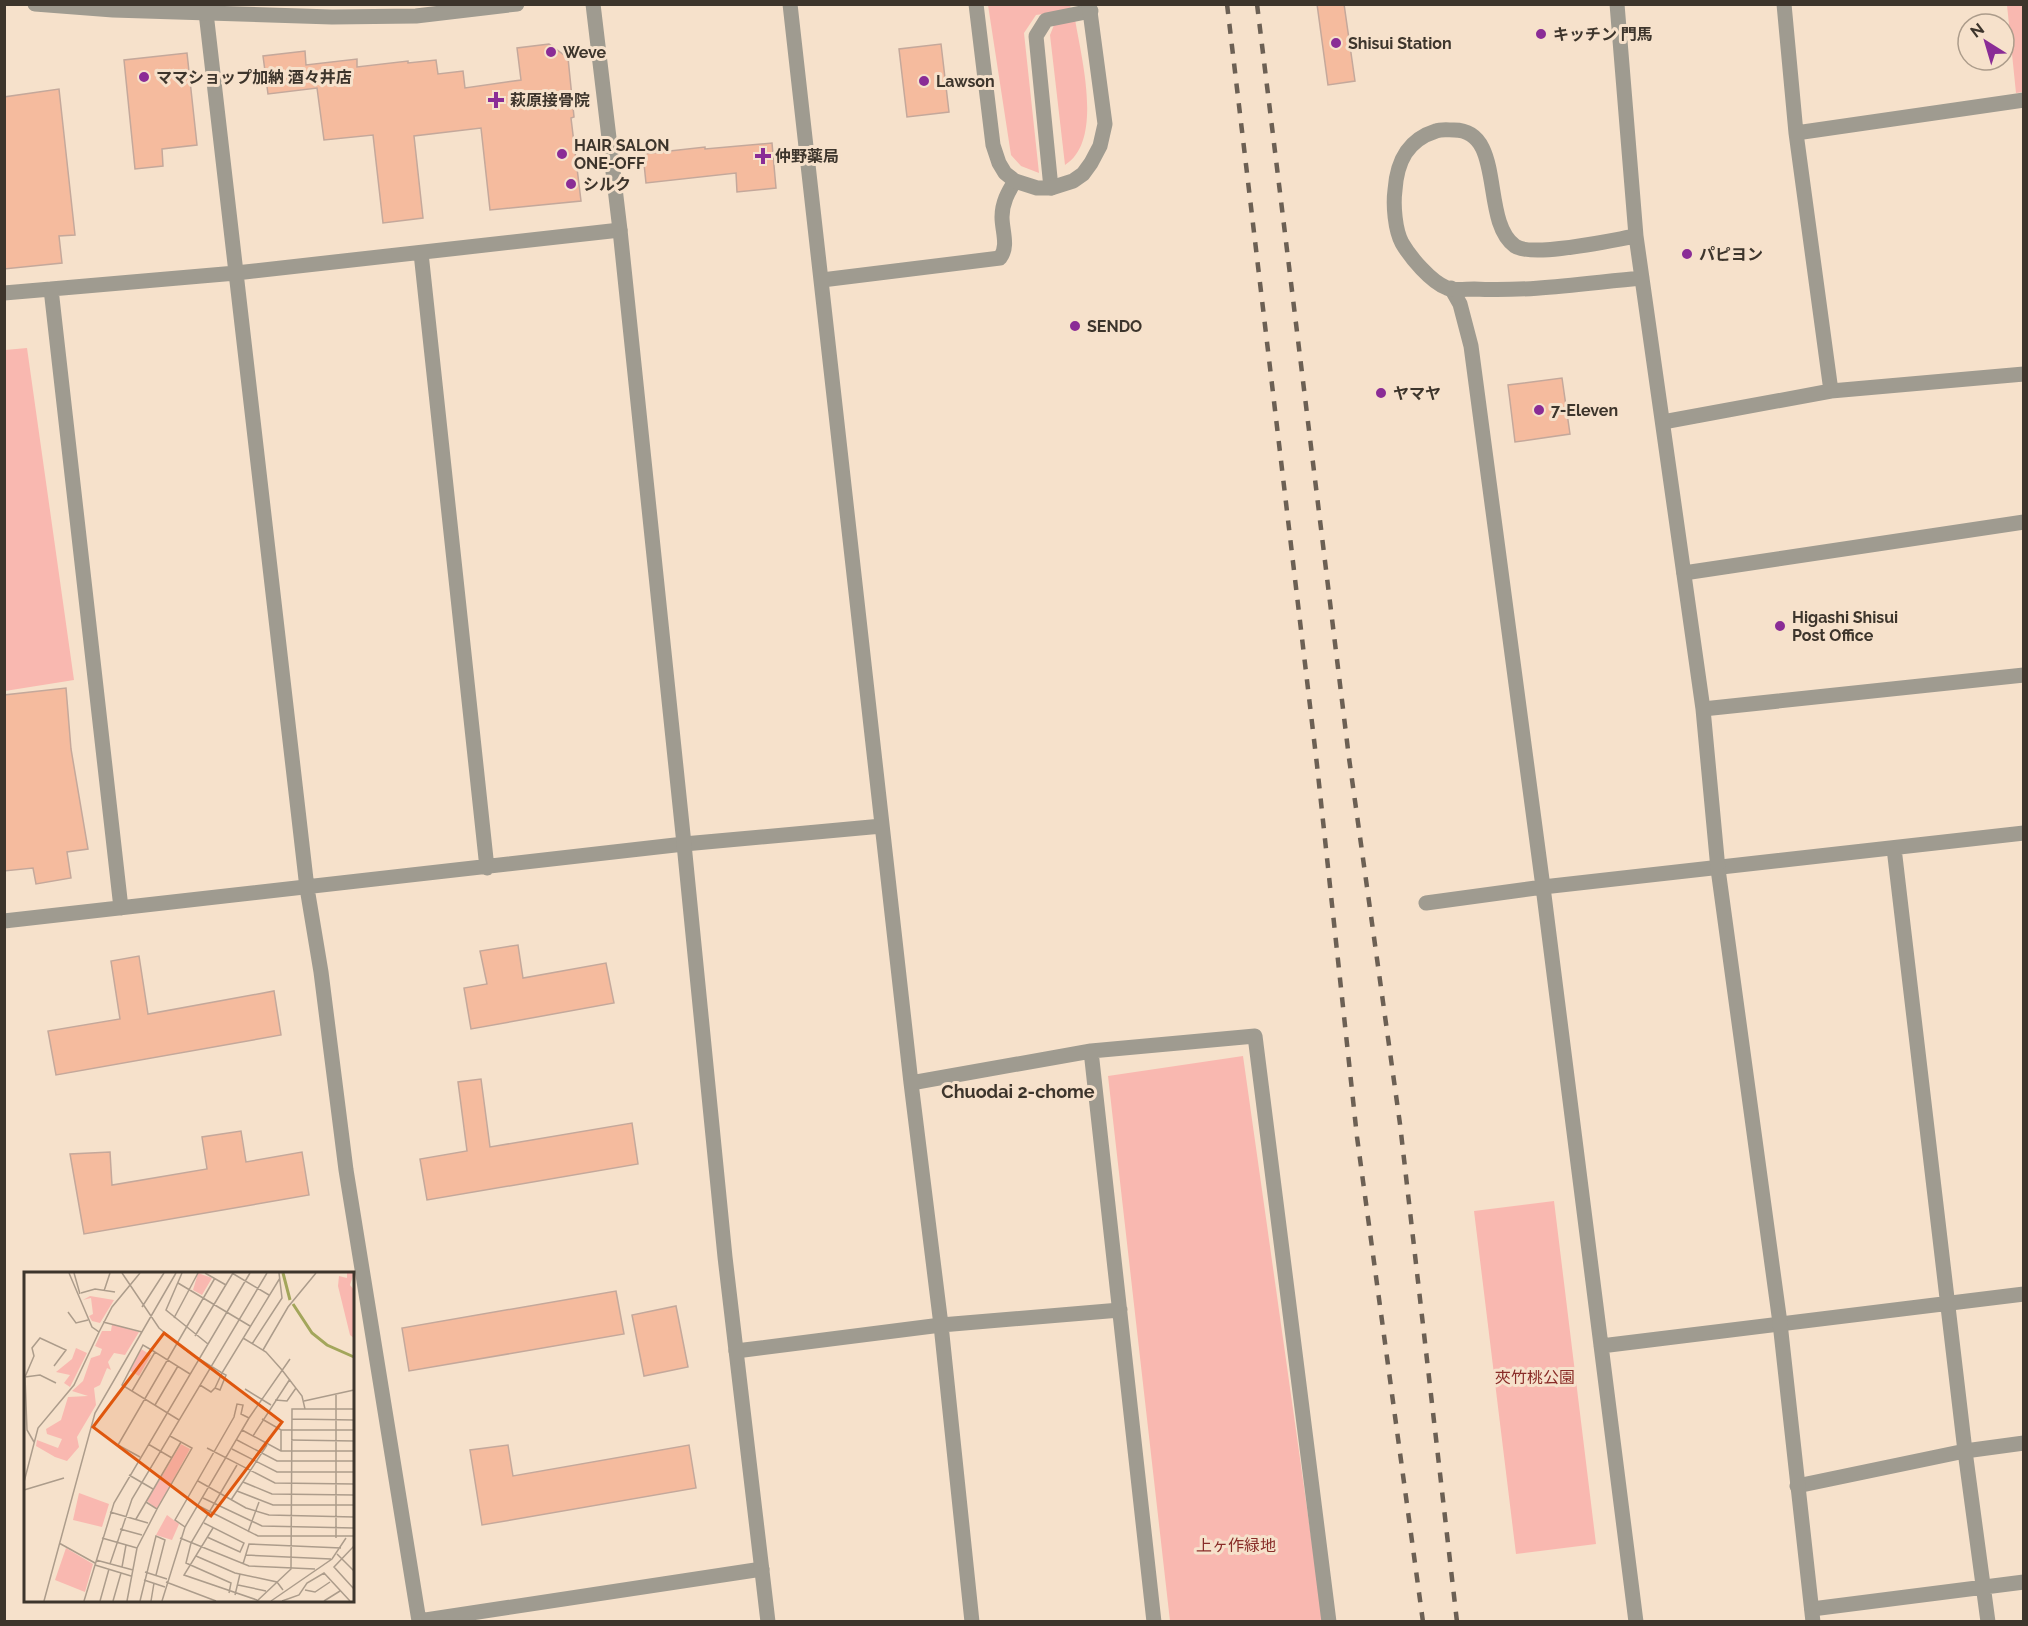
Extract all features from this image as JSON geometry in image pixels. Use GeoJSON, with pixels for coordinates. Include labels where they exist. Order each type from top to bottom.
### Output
{"type":"FeatureCollection","features":[{"type":"Feature","properties":{"kind":"street"},"geometry":{"type":"LineString","coordinates":[[35,4],[113,10],[206,9],[332,17],[416,16],[518,4]]}},
{"type":"Feature","properties":{"kind":"street"},"geometry":{"type":"LineString","coordinates":[[593,4],[620,230],[725,1257],[768,1622]]}},
{"type":"Feature","properties":{"kind":"street"},"geometry":{"type":"LineString","coordinates":[[790,4],[911,1083],[941,1326],[972,1622]]}},
{"type":"Feature","properties":{"kind":"street"},"geometry":{"type":"LineString","coordinates":[[976,4],[993,145],[1002,168],[1015,181],[1037,188],[1051,188],[1073,181],[1083,174],[1100,146],[1105,124],[1090,8],[1046,20],[1036,36],[1051,188]]}},
{"type":"Feature","properties":{"kind":"street"},"geometry":{"type":"LineString","coordinates":[[1617,4],[1636,236],[1703,709],[1718,869],[1780,1323],[1812,1615],[1983,1586],[2024,1582]]}},
{"type":"Feature","properties":{"kind":"street"},"geometry":{"type":"LineString","coordinates":[[1784,4],[1796,133],[1831,391]]}},
{"type":"Feature","properties":{"kind":"street"},"geometry":{"type":"LineString","coordinates":[[206,9],[307,888],[321,972],[346,1170],[419,1621],[762,1569]]}},
{"type":"Feature","properties":{"kind":"street"},"geometry":{"type":"LineString","coordinates":[[1796,133],[2024,100]]}},
{"type":"Feature","properties":{"kind":"street"},"geometry":{"type":"LineString","coordinates":[[1636,236],[1532,251],[1515,246],[1504,232],[1495,205],[1488,164],[1479,140],[1464,130],[1437,130],[1417,140],[1402,155],[1395,178],[1393,205],[1402,242],[1425,273],[1447,288],[1500,290],[1642,278]]}},
{"type":"Feature","properties":{"kind":"street"},"geometry":{"type":"LineString","coordinates":[[822,280],[1000,258],[1005,252],[1003,208],[1015,181]]}},
{"type":"Feature","properties":{"kind":"street"},"geometry":{"type":"LineString","coordinates":[[4,293],[236,273],[620,230]]}},
{"type":"Feature","properties":{"kind":"street"},"geometry":{"type":"LineString","coordinates":[[421,253],[488,868]]}},
{"type":"Feature","properties":{"kind":"street"},"geometry":{"type":"LineString","coordinates":[[1450,288],[1460,304],[1471,346],[1543,887],[1636,1622]]}},
{"type":"Feature","properties":{"kind":"street"},"geometry":{"type":"LineString","coordinates":[[51,289],[121,908]]}},
{"type":"Feature","properties":{"kind":"street"},"geometry":{"type":"LineString","coordinates":[[1663,422],[1831,391],[2024,374]]}},
{"type":"Feature","properties":{"kind":"street"},"geometry":{"type":"LineString","coordinates":[[1684,573],[2024,522]]}},
{"type":"Feature","properties":{"kind":"street"},"geometry":{"type":"LineString","coordinates":[[1703,709],[2024,675]]}},
{"type":"Feature","properties":{"kind":"street"},"geometry":{"type":"LineString","coordinates":[[4,921],[684,844],[882,826]]}},
{"type":"Feature","properties":{"kind":"street"},"geometry":{"type":"LineString","coordinates":[[1426,903],[1543,887],[2024,833]]}},
{"type":"Feature","properties":{"kind":"street"},"geometry":{"type":"LineString","coordinates":[[1894,848],[1965,1451],[1988,1622]]}},
{"type":"Feature","properties":{"kind":"street"},"geometry":{"type":"LineString","coordinates":[[911,1083],[1091,1051],[1255,1036],[1329,1622]]}},
{"type":"Feature","properties":{"kind":"street"},"geometry":{"type":"LineString","coordinates":[[1091,1051],[1154,1622]]}},
{"type":"Feature","properties":{"kind":"street"},"geometry":{"type":"LineString","coordinates":[[1601,1346],[2024,1294]]}},
{"type":"Feature","properties":{"kind":"street"},"geometry":{"type":"LineString","coordinates":[[736,1351],[941,1326],[1120,1310]]}},
{"type":"Feature","properties":{"kind":"street"},"geometry":{"type":"LineString","coordinates":[[1797,1486],[1965,1451],[2024,1443]]}},
{"type":"Feature","properties":{"kind":"green space"},"geometry":{"type":"Polygon","coordinates":[[[988,5],[1070,5],[1071,10],[1036,15],[1024,33],[1039,173],[1021,166],[1011,155],[988,5]]]}},
{"type":"Feature","properties":{"kind":"green space"},"geometry":{"type":"Polygon","coordinates":[[[2007,5],[2023,5],[2023,92],[2016,93],[2014,72],[2016,72],[2016,12],[2008,12],[2007,5]]]}},
{"type":"Feature","properties":{"kind":"green space"},"geometry":{"type":"Polygon","coordinates":[[[1075,19],[1085,76],[1087,118],[1084,137],[1077,153],[1065,165],[1050,35],[1054,25],[1075,19]]]}},
{"type":"Feature","properties":{"kind":"green space"},"geometry":{"type":"Polygon","coordinates":[[[27,348],[74,680],[5,691],[5,350],[27,348]]]}},
{"type":"Feature","properties":{"kind":"green space","name":"上ヶ作緑地"},"geometry":{"type":"Polygon","coordinates":[[[1243,1056],[1323,1621],[1170,1621],[1108,1076],[1243,1056]]]}},
{"type":"Feature","properties":{"kind":"green space","name":"夾竹桃公園"},"geometry":{"type":"Polygon","coordinates":[[[1554,1201],[1596,1544],[1516,1554],[1474,1211],[1554,1201]]]}},
{"type":"Feature","properties":{"kind":"building","name":"Shisui Station"},"geometry":{"type":"Polygon","coordinates":[[[1317,4],[1344,4],[1355,81],[1328,85],[1317,4]]]}},
{"type":"Feature","properties":{"kind":"building"},"geometry":{"type":"Polygon","coordinates":[[[549,44],[568,58],[574,117],[571,118],[581,201],[490,210],[481,128],[414,136],[423,218],[383,223],[373,135],[324,140],[317,88],[268,94],[263,56],[305,51],[306,65],[357,59],[357,67],[436,60],[438,74],[463,71],[465,88],[521,80],[517,48],[549,44]]]}},
{"type":"Feature","properties":{"kind":"building","name":"Lawson"},"geometry":{"type":"Polygon","coordinates":[[[941,44],[949,112],[907,117],[899,49],[941,44]]]}},
{"type":"Feature","properties":{"kind":"building"},"geometry":{"type":"Polygon","coordinates":[[[187,53],[197,145],[162,149],[163,166],[135,169],[124,60],[187,53]]]}},
{"type":"Feature","properties":{"kind":"building"},"geometry":{"type":"Polygon","coordinates":[[[59,89],[75,235],[59,236],[62,263],[4,269],[4,97],[59,89]]]}},
{"type":"Feature","properties":{"kind":"building"},"geometry":{"type":"Polygon","coordinates":[[[772,143],[776,188],[737,192],[736,173],[646,183],[643,154],[772,143]]]}},
{"type":"Feature","properties":{"kind":"building","name":"7-Eleven"},"geometry":{"type":"Polygon","coordinates":[[[1562,378],[1570,434],[1515,442],[1508,385],[1562,378]]]}},
{"type":"Feature","properties":{"kind":"building"},"geometry":{"type":"Polygon","coordinates":[[[66,688],[71,749],[88,849],[67,852],[71,878],[36,884],[33,868],[4,871],[4,695],[66,688]]]}},
{"type":"Feature","properties":{"kind":"building"},"geometry":{"type":"Polygon","coordinates":[[[518,945],[523,978],[606,963],[614,1003],[471,1029],[464,988],[487,984],[480,951],[518,945]]]}},
{"type":"Feature","properties":{"kind":"building"},"geometry":{"type":"Polygon","coordinates":[[[139,956],[148,1014],[274,991],[281,1035],[56,1075],[48,1031],[120,1019],[111,961],[139,956]]]}},
{"type":"Feature","properties":{"kind":"building"},"geometry":{"type":"Polygon","coordinates":[[[481,1079],[490,1147],[632,1123],[638,1164],[427,1200],[420,1159],[467,1151],[458,1082],[481,1079]]]}},
{"type":"Feature","properties":{"kind":"building"},"geometry":{"type":"Polygon","coordinates":[[[241,1131],[246,1162],[302,1152],[309,1195],[84,1234],[70,1154],[110,1152],[112,1185],[207,1169],[202,1137],[241,1131]]]}},
{"type":"Feature","properties":{"kind":"building"},"geometry":{"type":"Polygon","coordinates":[[[616,1291],[624,1334],[409,1371],[402,1328],[616,1291]]]}},
{"type":"Feature","properties":{"kind":"building"},"geometry":{"type":"Polygon","coordinates":[[[676,1306],[688,1367],[644,1376],[632,1315],[676,1306]]]}},
{"type":"Feature","properties":{"kind":"building"},"geometry":{"type":"Polygon","coordinates":[[[508,1445],[513,1476],[689,1445],[696,1488],[482,1525],[470,1450],[508,1445]]]}},
{"type":"Feature","properties":{"kind":"railway"},"geometry":{"type":"LineString","coordinates":[[1227,4],[1317,765],[1357,1137],[1423,1622]]}},
{"type":"Feature","properties":{"kind":"railway"},"geometry":{"type":"LineString","coordinates":[[1257,4],[1349,758],[1400,1124],[1457,1622]]}},
{"type":"Feature","properties":{"kind":"place","name":"キッチン 門馬"},"geometry":{"type":"Point","coordinates":[1541,34]}},
{"type":"Feature","properties":{"kind":"place","name":"Shisui Station"},"geometry":{"type":"Point","coordinates":[1336,43]}},
{"type":"Feature","properties":{"kind":"place","name":"Weve"},"geometry":{"type":"Point","coordinates":[551,52]}},
{"type":"Feature","properties":{"kind":"place","name":"ママショップ加納 酒々井店"},"geometry":{"type":"Point","coordinates":[144,77]}},
{"type":"Feature","properties":{"kind":"place","name":"Lawson"},"geometry":{"type":"Point","coordinates":[924,81]}},
{"type":"Feature","properties":{"kind":"place","name":"萩原接骨院"},"geometry":{"type":"Point","coordinates":[496,100]}},
{"type":"Feature","properties":{"kind":"place","name":"HAIR SALON ONE-OFF"},"geometry":{"type":"Point","coordinates":[562,154]}},
{"type":"Feature","properties":{"kind":"place","name":"仲野薬局"},"geometry":{"type":"Point","coordinates":[763,156]}},
{"type":"Feature","properties":{"kind":"place","name":"シルク"},"geometry":{"type":"Point","coordinates":[571,184]}},
{"type":"Feature","properties":{"kind":"place","name":"パピヨン"},"geometry":{"type":"Point","coordinates":[1687,254]}},
{"type":"Feature","properties":{"kind":"place","name":"SENDO"},"geometry":{"type":"Point","coordinates":[1075,326]}},
{"type":"Feature","properties":{"kind":"place","name":"ヤマヤ"},"geometry":{"type":"Point","coordinates":[1381,393]}},
{"type":"Feature","properties":{"kind":"place","name":"7-Eleven"},"geometry":{"type":"Point","coordinates":[1539,410]}},
{"type":"Feature","properties":{"kind":"place","name":"Higashi Shisui Post Office"},"geometry":{"type":"Point","coordinates":[1780,626]}},
{"type":"Feature","properties":{"kind":"district","name":"Chuodai 2-chome"},"geometry":{"type":"Point","coordinates":[1018,1092]}}]}
